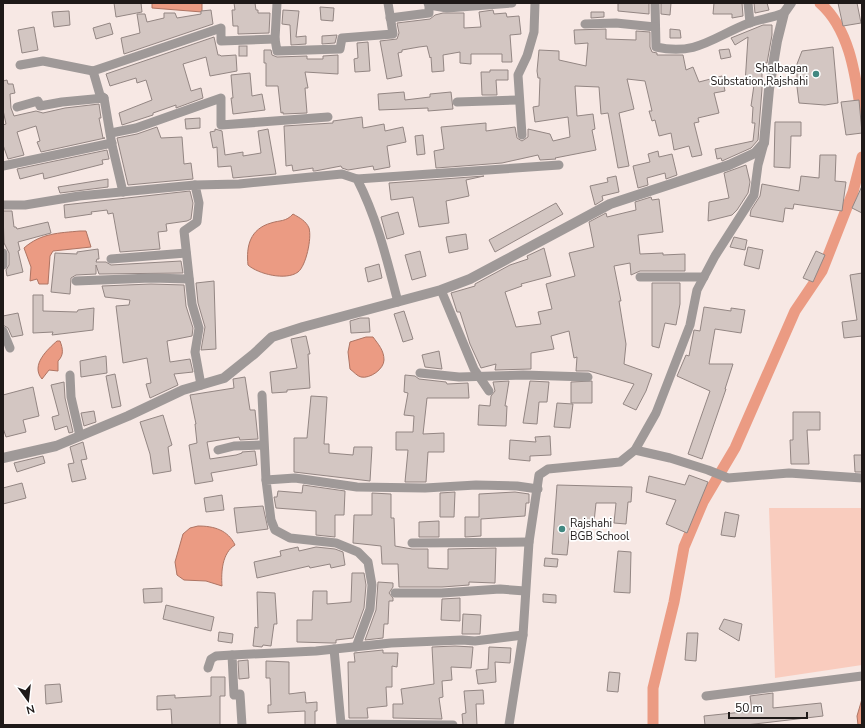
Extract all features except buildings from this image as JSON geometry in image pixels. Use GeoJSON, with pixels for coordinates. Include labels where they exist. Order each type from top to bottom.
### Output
{"type":"FeatureCollection","features":[{"type":"Feature","properties":{"kind":"street"},"geometry":{"type":"LineString","coordinates":[[277,3],[275,39],[277,51],[340,49],[342,38],[392,34],[388,3]]}},
{"type":"Feature","properties":{"kind":"street"},"geometry":{"type":"LineString","coordinates":[[390,18],[429,13],[428,4],[446,8],[512,3]]}},
{"type":"Feature","properties":{"kind":"street"},"geometry":{"type":"LineString","coordinates":[[522,135],[518,75],[528,56],[534,32],[536,3]]}},
{"type":"Feature","properties":{"kind":"street"},"geometry":{"type":"LineString","coordinates":[[655,3],[656,47],[672,51],[692,49],[750,23],[772,19],[784,13]]}},
{"type":"Feature","properties":{"kind":"street"},"geometry":{"type":"LineString","coordinates":[[748,3],[750,23]]}},
{"type":"Feature","properties":{"kind":"street"},"geometry":{"type":"LineString","coordinates":[[509,725],[523,635],[525,591],[539,475],[548,470],[620,462],[635,450],[656,413],[690,325],[697,290],[730,231],[754,195],[758,165],[764,143],[769,89],[777,41],[784,13],[790,3]]}},
{"type":"Feature","properties":{"kind":"street"},"geometry":{"type":"LineString","coordinates":[[585,24],[616,23],[655,27]]}},
{"type":"Feature","properties":{"kind":"street"},"geometry":{"type":"LineString","coordinates":[[20,65],[43,61],[93,70],[221,28],[221,41],[275,39]]}},
{"type":"Feature","properties":{"kind":"street"},"geometry":{"type":"LineString","coordinates":[[93,70],[100,95],[104,98],[123,192]]}},
{"type":"Feature","properties":{"kind":"street"},"geometry":{"type":"LineString","coordinates":[[17,107],[38,102],[40,106],[62,102],[104,98]]}},
{"type":"Feature","properties":{"kind":"street"},"geometry":{"type":"LineString","coordinates":[[3,166],[111,138],[221,98],[221,125],[328,117]]}},
{"type":"Feature","properties":{"kind":"street"},"geometry":{"type":"LineString","coordinates":[[457,102],[519,100]]}},
{"type":"Feature","properties":{"kind":"street"},"geometry":{"type":"LineString","coordinates":[[3,458],[56,446],[128,416],[183,390],[224,378],[254,354],[272,337],[303,327],[441,290],[470,279],[610,204],[735,163],[755,154],[764,143]]}},
{"type":"Feature","properties":{"kind":"street"},"geometry":{"type":"LineString","coordinates":[[3,205],[25,205],[79,196],[195,186],[239,184],[342,174],[357,179],[559,165]]}},
{"type":"Feature","properties":{"kind":"street"},"geometry":{"type":"LineString","coordinates":[[357,179],[367,198],[386,256],[398,302]]}},
{"type":"Feature","properties":{"kind":"street"},"geometry":{"type":"LineString","coordinates":[[195,186],[199,203],[197,222],[184,231],[192,304],[199,328],[195,352],[201,385]]}},
{"type":"Feature","properties":{"kind":"street"},"geometry":{"type":"LineString","coordinates":[[3,253],[3,265]]}},
{"type":"Feature","properties":{"kind":"street"},"geometry":{"type":"LineString","coordinates":[[111,259],[186,253]]}},
{"type":"Feature","properties":{"kind":"street"},"geometry":{"type":"LineString","coordinates":[[640,277],[704,277]]}},
{"type":"Feature","properties":{"kind":"street"},"geometry":{"type":"LineString","coordinates":[[76,281],[151,278],[189,279]]}},
{"type":"Feature","properties":{"kind":"street"},"geometry":{"type":"LineString","coordinates":[[441,290],[479,376],[489,391]]}},
{"type":"Feature","properties":{"kind":"street"},"geometry":{"type":"LineString","coordinates":[[3,331],[10,348]]}},
{"type":"Feature","properties":{"kind":"street"},"geometry":{"type":"LineString","coordinates":[[420,373],[459,377],[588,376]]}},
{"type":"Feature","properties":{"kind":"street"},"geometry":{"type":"LineString","coordinates":[[70,375],[71,397],[80,436]]}},
{"type":"Feature","properties":{"kind":"street"},"geometry":{"type":"LineString","coordinates":[[262,395],[266,480],[271,520],[275,530],[290,538],[336,543],[358,552],[368,562],[372,585],[370,609],[356,647]]}},
{"type":"Feature","properties":{"kind":"street"},"geometry":{"type":"LineString","coordinates":[[218,450],[234,446],[264,445]]}},
{"type":"Feature","properties":{"kind":"street"},"geometry":{"type":"LineString","coordinates":[[635,450],[670,458],[728,478],[789,473],[862,478]]}},
{"type":"Feature","properties":{"kind":"street"},"geometry":{"type":"LineString","coordinates":[[266,480],[295,478],[357,487],[425,488],[476,485],[517,486],[538,489]]}},
{"type":"Feature","properties":{"kind":"street"},"geometry":{"type":"LineString","coordinates":[[412,543],[530,542]]}},
{"type":"Feature","properties":{"kind":"street"},"geometry":{"type":"LineString","coordinates":[[395,593],[442,593],[500,589],[525,591]]}},
{"type":"Feature","properties":{"kind":"street"},"geometry":{"type":"LineString","coordinates":[[208,668],[211,659],[216,656],[334,649],[399,642],[475,641],[523,635]]}},
{"type":"Feature","properties":{"kind":"street"},"geometry":{"type":"LineString","coordinates":[[334,649],[341,724],[453,725]]}},
{"type":"Feature","properties":{"kind":"street"},"geometry":{"type":"LineString","coordinates":[[232,655],[234,695],[240,694],[242,725]]}},
{"type":"Feature","properties":{"kind":"street"},"geometry":{"type":"LineString","coordinates":[[706,696],[862,676]]}},
{"type":"Feature","properties":{"kind":"shaded area"},"geometry":{"type":"Polygon","coordinates":[[[152,3],[202,3],[202,12],[152,8],[152,3]]]}},
{"type":"Feature","properties":{"kind":"shaded area"},"geometry":{"type":"Polygon","coordinates":[[[293,214],[306,223],[310,233],[308,252],[301,269],[293,275],[280,276],[265,274],[248,265],[249,245],[258,229],[271,223],[285,220],[293,214]]]}},
{"type":"Feature","properties":{"kind":"shaded area"},"geometry":{"type":"Polygon","coordinates":[[[86,231],[91,247],[53,251],[50,256],[48,284],[39,284],[37,279],[30,281],[31,267],[24,248],[37,239],[50,235],[86,231]]]}},
{"type":"Feature","properties":{"kind":"shaded area"},"geometry":{"type":"Polygon","coordinates":[[[366,337],[373,337],[382,350],[384,360],[382,367],[376,373],[361,377],[350,369],[348,352],[350,342],[366,337]]]}},
{"type":"Feature","properties":{"kind":"shaded area"},"geometry":{"type":"Polygon","coordinates":[[[57,341],[60,341],[62,347],[61,356],[58,361],[58,371],[49,370],[42,379],[39,374],[39,363],[49,348],[57,341]]]}},
{"type":"Feature","properties":{"kind":"shaded area"},"geometry":{"type":"Polygon","coordinates":[[[769,508],[862,508],[862,665],[775,678],[769,508]]]}},
{"type":"Feature","properties":{"kind":"shaded area"},"geometry":{"type":"Polygon","coordinates":[[[198,526],[215,528],[224,532],[229,536],[235,545],[227,553],[223,563],[222,586],[206,581],[184,580],[177,575],[175,562],[183,534],[190,528],[198,526]]]}},
{"type":"Feature","properties":{"kind":"shaded area"},"geometry":{"type":"Polygon","coordinates":[[[862,699],[862,725],[858,725],[857,716],[862,699]]]}},
{"type":"Feature","properties":{"kind":"waterway"},"geometry":{"type":"LineString","coordinates":[[820,3],[839,27],[845,41],[854,72],[862,119]]}},
{"type":"Feature","properties":{"kind":"waterway"},"geometry":{"type":"LineString","coordinates":[[653,725],[653,688],[674,602],[684,547],[703,502],[735,448],[795,311],[822,271],[853,192],[862,157]]}},
{"type":"Feature","properties":{"kind":"place","name":"Shalbagan Substation,Rajshahi"},"geometry":{"type":"Point","coordinates":[816,74]}},
{"type":"Feature","properties":{"kind":"place","name":"Rajshahi BGB School"},"geometry":{"type":"Point","coordinates":[562,529]}}]}
